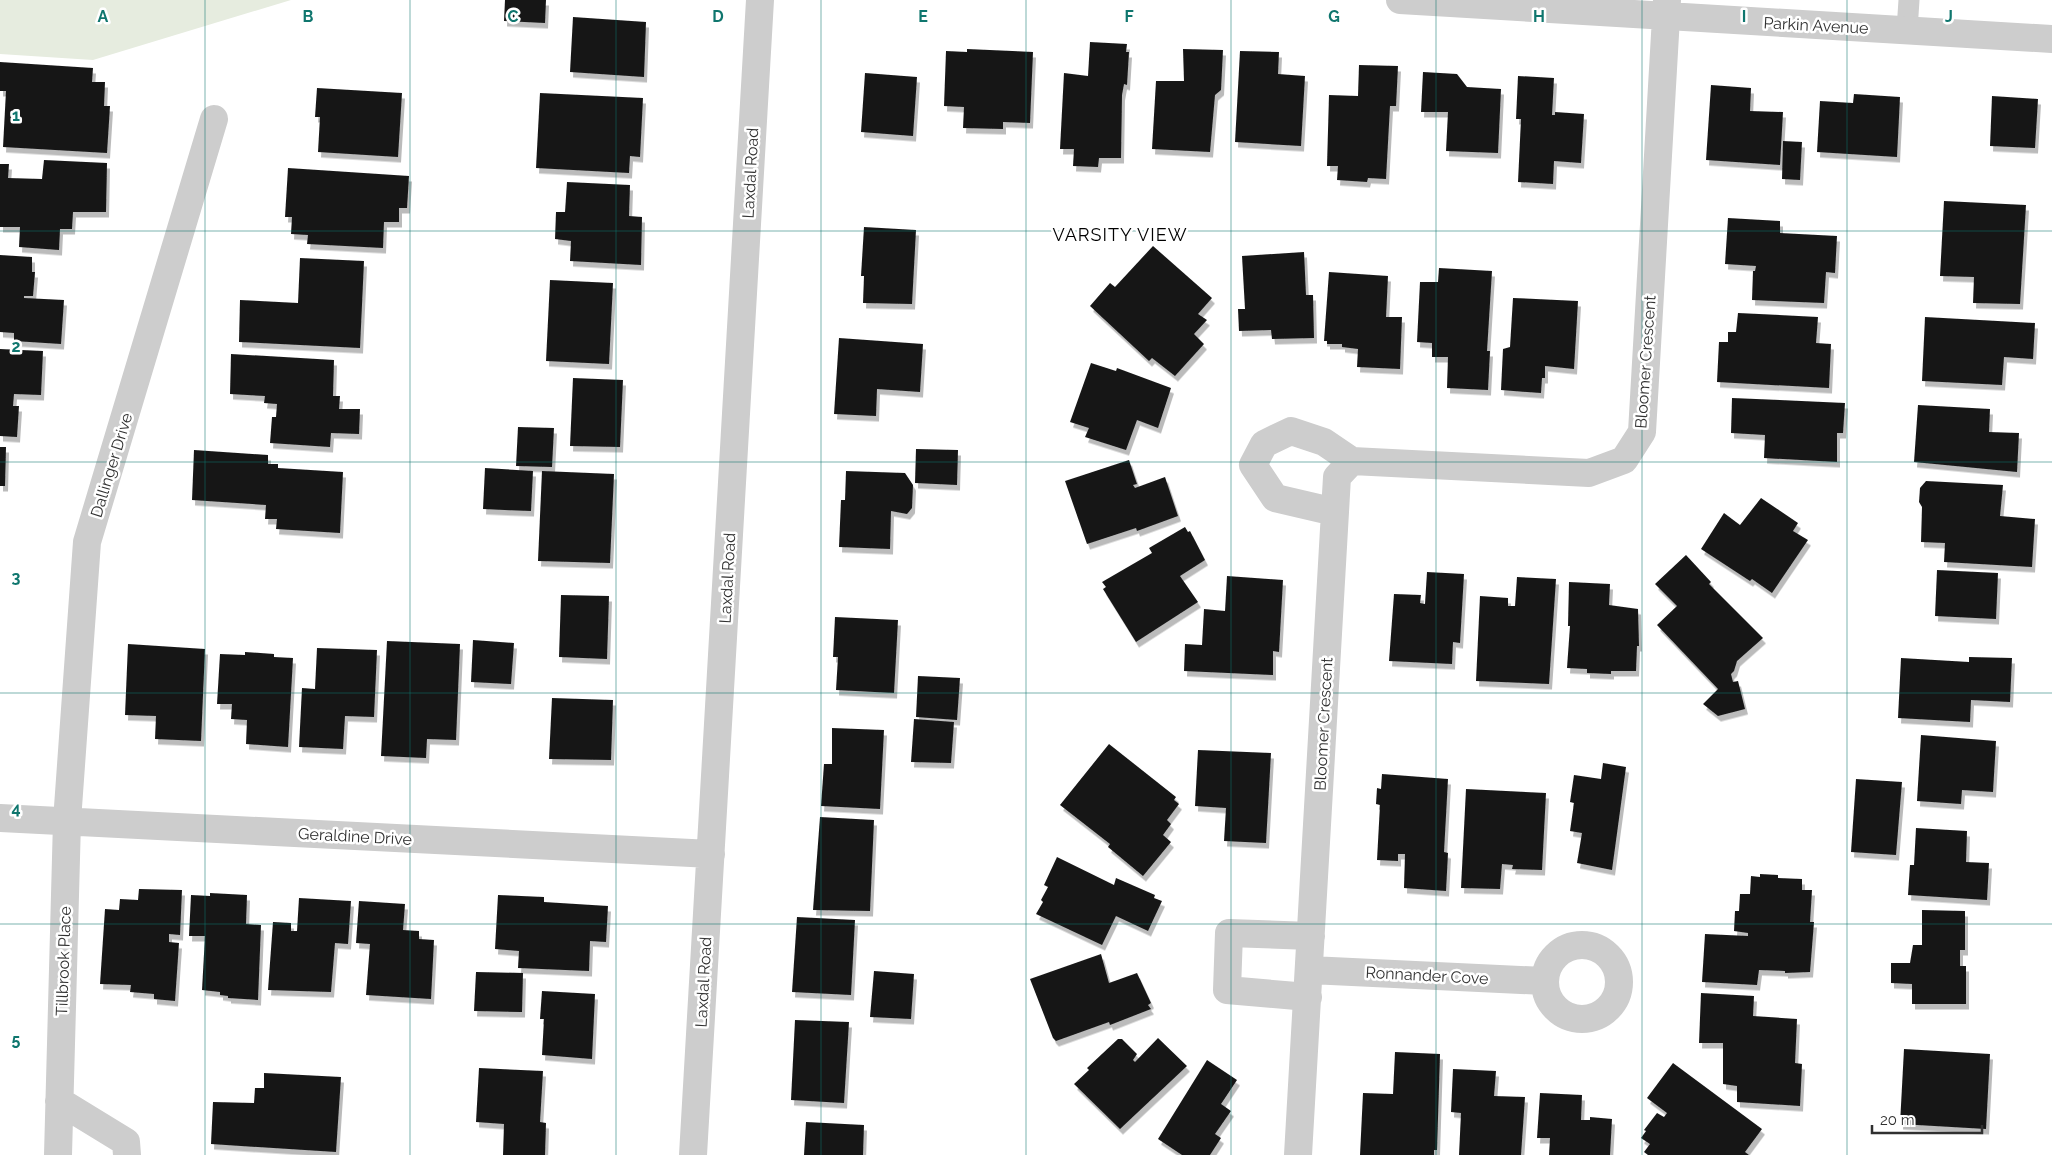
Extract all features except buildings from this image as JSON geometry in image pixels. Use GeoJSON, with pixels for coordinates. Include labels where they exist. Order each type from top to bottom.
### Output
{"type":"FeatureCollection","features":[{"type":"Feature","properties":{"kind":"street","name":"Laxdal Road"},"geometry":{"type":"LineString","coordinates":[[693,1155],[760,0]]}},
{"type":"Feature","properties":{"kind":"street","name":"Parkin Avenue"},"geometry":{"type":"LineString","coordinates":[[1400,0],[1666,8],[1907,30],[2052,38]]}},
{"type":"Feature","properties":{"kind":"street","name":"Bloomer Crescent"},"geometry":{"type":"LineString","coordinates":[[1298,1155],[1337,477],[1352,462],[1589,473],[1624,460],[1642,432],[1666,8]]}},
{"type":"Feature","properties":{"kind":"street","name":"Dallinger Drive"},"geometry":{"type":"LineString","coordinates":[[67,821],[87,542],[214,119]]}},
{"type":"Feature","properties":{"kind":"street"},"geometry":{"type":"LineString","coordinates":[[1335,512],[1275,498],[1253,465],[1264,444],[1291,431],[1324,442],[1352,462]]}},
{"type":"Feature","properties":{"kind":"street","name":"Geraldine Drive"},"geometry":{"type":"LineString","coordinates":[[0,818],[711,854]]}},
{"type":"Feature","properties":{"kind":"street","name":"Tillbrook Place"},"geometry":{"type":"LineString","coordinates":[[58,1155],[67,821]]}},
{"type":"Feature","properties":{"kind":"street"},"geometry":{"type":"LineString","coordinates":[[1308,983],[1227,990],[1229,933],[1311,936]]}},
{"type":"Feature","properties":{"kind":"street","name":"Ronnander Cove"},"geometry":{"type":"LineString","coordinates":[[1308,983],[1544,981]]}},
{"type":"Feature","properties":{"kind":"street"},"geometry":{"type":"LineString","coordinates":[[59,1102],[126,1142],[127,1155]]}},
{"type":"Feature","properties":{"kind":"lane"},"geometry":{"type":"LineString","coordinates":[[1907,30],[1908,0]]}},
{"type":"Feature","properties":{"kind":"shaded area"},"geometry":{"type":"Polygon","coordinates":[[[0,0],[291,0],[93,60],[0,54],[0,0]]]}},
{"type":"Feature","properties":{"kind":"district","name":"VARSITY VIEW"},"geometry":{"type":"Point","coordinates":[1120,235]}}]}
